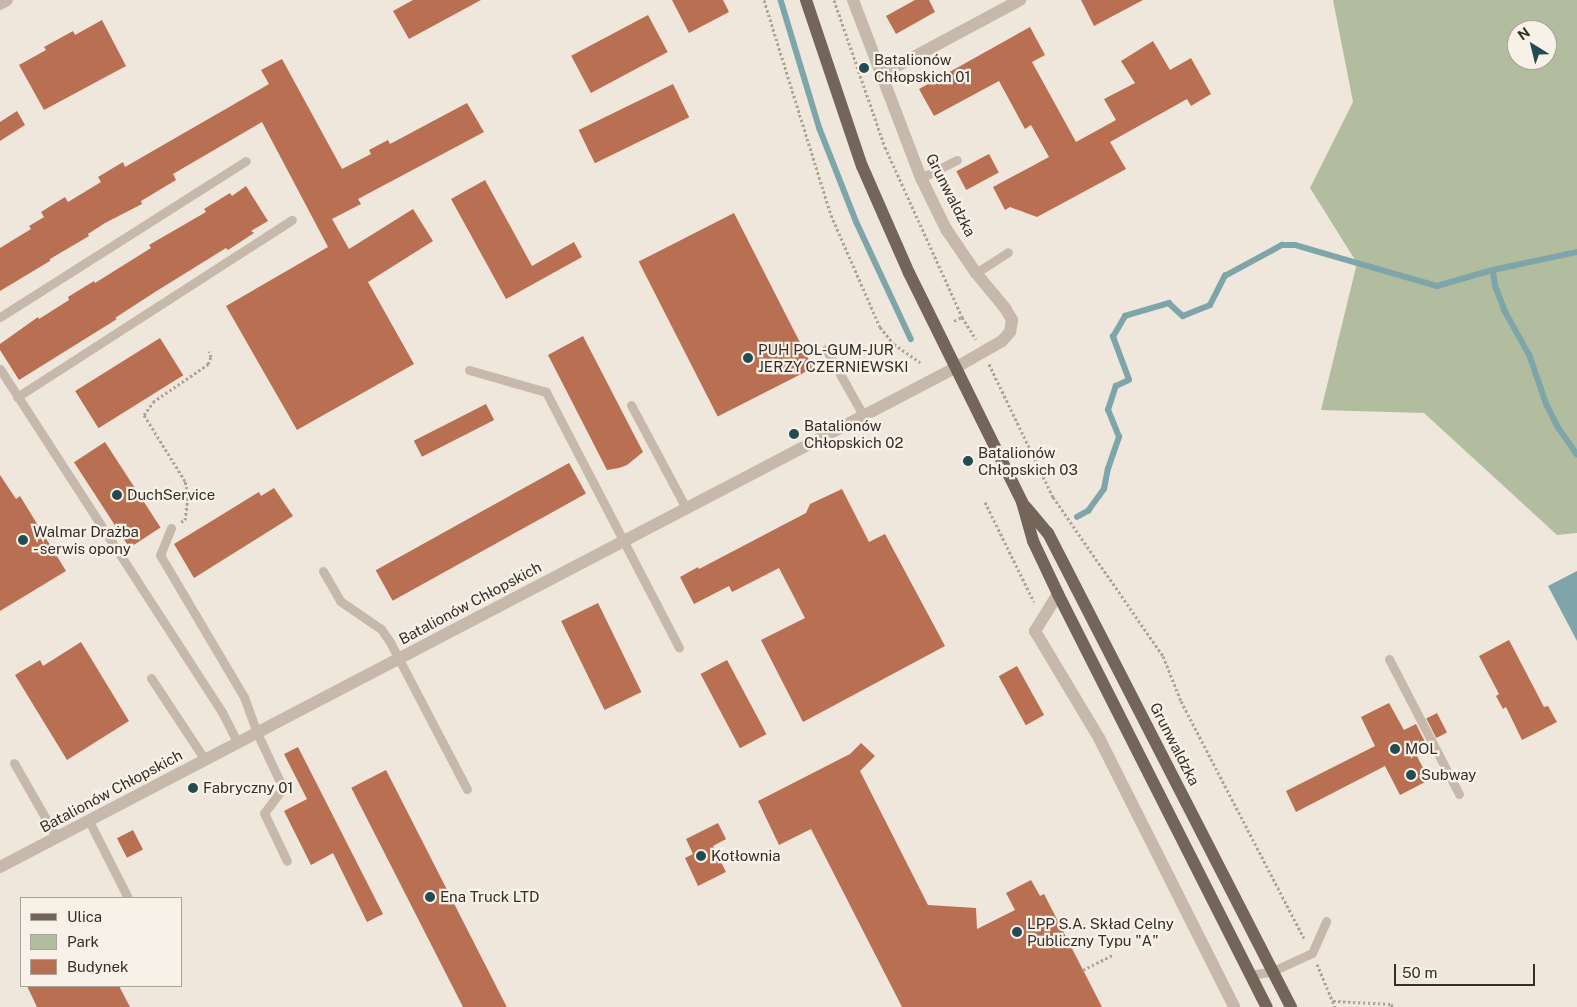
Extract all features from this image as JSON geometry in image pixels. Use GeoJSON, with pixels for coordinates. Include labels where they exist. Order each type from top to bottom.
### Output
{"type":"FeatureCollection","features":[{"type":"Feature","properties":{"kind":"main road","name":"Grunwaldzka"},"geometry":{"type":"LineString","coordinates":[[806,0],[862,166],[909,273],[1022,502],[1033,541],[1058,594],[1267,1007]]}},
{"type":"Feature","properties":{"kind":"main road","name":"Grunwaldzka"},"geometry":{"type":"LineString","coordinates":[[1022,502],[1048,533],[1291,1007]]}},
{"type":"Feature","properties":{"kind":"street"},"geometry":{"type":"LineString","coordinates":[[0,4],[7,0]]}},
{"type":"Feature","properties":{"kind":"street","name":"Grunwaldzka"},"geometry":{"type":"LineString","coordinates":[[853,0],[921,178],[946,229],[976,273],[1005,308],[1012,320],[1010,332],[1002,341],[956,368]]}},
{"type":"Feature","properties":{"kind":"street"},"geometry":{"type":"LineString","coordinates":[[882,74],[1020,0]]}},
{"type":"Feature","properties":{"kind":"street","name":"Batalionów Chłopskich"},"geometry":{"type":"LineString","coordinates":[[0,868],[956,368]]}},
{"type":"Feature","properties":{"kind":"street"},"geometry":{"type":"LineString","coordinates":[[1058,594],[1035,631],[1099,738],[1234,1007]]}},
{"type":"Feature","properties":{"kind":"lane"},"geometry":{"type":"LineString","coordinates":[[921,178],[957,160]]}},
{"type":"Feature","properties":{"kind":"lane"},"geometry":{"type":"LineString","coordinates":[[0,317],[246,161]]}},
{"type":"Feature","properties":{"kind":"lane"},"geometry":{"type":"LineString","coordinates":[[17,397],[292,220]]}},
{"type":"Feature","properties":{"kind":"lane"},"geometry":{"type":"LineString","coordinates":[[976,273],[1008,252]]}},
{"type":"Feature","properties":{"kind":"lane"},"geometry":{"type":"LineString","coordinates":[[826,349],[863,415]]}},
{"type":"Feature","properties":{"kind":"lane"},"geometry":{"type":"LineString","coordinates":[[0,369],[222,712],[238,743]]}},
{"type":"Feature","properties":{"kind":"lane"},"geometry":{"type":"LineString","coordinates":[[469,370],[546,392],[679,647]]}},
{"type":"Feature","properties":{"kind":"lane"},"geometry":{"type":"LineString","coordinates":[[631,406],[686,508]]}},
{"type":"Feature","properties":{"kind":"lane"},"geometry":{"type":"LineString","coordinates":[[171,528],[160,555],[244,697],[257,733],[283,788],[264,813],[287,861]]}},
{"type":"Feature","properties":{"kind":"lane"},"geometry":{"type":"LineString","coordinates":[[323,571],[340,601],[381,629],[467,789]]}},
{"type":"Feature","properties":{"kind":"lane"},"geometry":{"type":"LineString","coordinates":[[1389,659],[1459,794]]}},
{"type":"Feature","properties":{"kind":"lane"},"geometry":{"type":"LineString","coordinates":[[151,678],[205,760]]}},
{"type":"Feature","properties":{"kind":"lane"},"geometry":{"type":"LineString","coordinates":[[14,764],[57,838]]}},
{"type":"Feature","properties":{"kind":"lane"},"geometry":{"type":"LineString","coordinates":[[89,821],[127,897]]}},
{"type":"Feature","properties":{"kind":"lane"},"geometry":{"type":"LineString","coordinates":[[1251,975],[1273,971],[1312,953],[1326,920]]}},
{"type":"Feature","properties":{"kind":"path"},"geometry":{"type":"LineString","coordinates":[[764,0],[831,215],[880,327],[894,344],[920,362]]}},
{"type":"Feature","properties":{"kind":"path"},"geometry":{"type":"LineString","coordinates":[[954,321],[962,317]]}},
{"type":"Feature","properties":{"kind":"path"},"geometry":{"type":"LineString","coordinates":[[171,528],[185,520],[188,494],[185,480],[144,415],[153,402],[208,364],[211,357],[209,351]]}},
{"type":"Feature","properties":{"kind":"path"},"geometry":{"type":"LineString","coordinates":[[989,364],[1053,497],[1164,656],[1181,700],[1312,953],[1335,1007]]}},
{"type":"Feature","properties":{"kind":"path"},"geometry":{"type":"LineString","coordinates":[[985,502],[1043,619]]}},
{"type":"Feature","properties":{"kind":"path"},"geometry":{"type":"LineString","coordinates":[[1083,970],[1112,955]]}},
{"type":"Feature","properties":{"kind":"path"},"geometry":{"type":"LineString","coordinates":[[1333,1001],[1391,1004],[1393,1007]]}},
{"type":"Feature","properties":{"kind":"green space"},"geometry":{"type":"Polygon","coordinates":[[[1333,0],[1577,0],[1577,533],[1557,535],[1424,413],[1321,410],[1357,263],[1310,188],[1353,102],[1333,0]]]}},
{"type":"Feature","properties":{"kind":"water"},"geometry":{"type":"Polygon","coordinates":[[[1577,571],[1577,641],[1548,586],[1577,571]]]}},
{"type":"Feature","properties":{"kind":"building"},"geometry":{"type":"Polygon","coordinates":[[[413,0],[481,0],[409,39],[393,11],[413,0]]]}},
{"type":"Feature","properties":{"kind":"building"},"geometry":{"type":"Polygon","coordinates":[[[672,0],[723,0],[729,12],[689,33],[672,0]]]}},
{"type":"Feature","properties":{"kind":"building"},"geometry":{"type":"Polygon","coordinates":[[[915,0],[929,0],[935,12],[896,34],[886,16],[915,0]]]}},
{"type":"Feature","properties":{"kind":"building"},"geometry":{"type":"Polygon","coordinates":[[[1081,0],[1143,0],[1094,26],[1081,0]]]}},
{"type":"Feature","properties":{"kind":"building"},"geometry":{"type":"Polygon","coordinates":[[[648,15],[668,52],[591,93],[571,56],[648,15]]]}},
{"type":"Feature","properties":{"kind":"building"},"geometry":{"type":"Polygon","coordinates":[[[102,20],[126,66],[44,110],[19,65],[46,50],[44,47],[73,31],[75,35],[102,20]]]}},
{"type":"Feature","properties":{"kind":"building"},"geometry":{"type":"Polygon","coordinates":[[[1030,27],[1045,55],[1032,62],[1076,142],[1116,120],[1104,99],[1135,83],[1121,61],[1153,41],[1170,70],[1191,58],[1211,94],[1191,106],[1187,99],[1110,142],[1126,169],[1037,217],[1010,207],[1005,210],[993,187],[1049,157],[1031,125],[1025,129],[999,81],[934,116],[919,89],[1030,27]]]}},
{"type":"Feature","properties":{"kind":"building"},"geometry":{"type":"Polygon","coordinates":[[[282,59],[342,169],[371,154],[369,150],[388,140],[390,144],[467,103],[484,132],[358,199],[361,204],[332,219],[349,249],[413,209],[433,241],[368,282],[414,364],[297,430],[226,306],[328,247],[262,122],[173,174],[176,180],[141,201],[142,204],[105,223],[88,234],[89,236],[0,291],[0,248],[31,229],[29,226],[44,217],[41,212],[65,197],[68,202],[101,182],[98,177],[123,162],[125,167],[269,84],[261,70],[282,59]]]}},
{"type":"Feature","properties":{"kind":"building"},"geometry":{"type":"Polygon","coordinates":[[[673,84],[689,117],[595,163],[579,130],[673,84]]]}},
{"type":"Feature","properties":{"kind":"building"},"geometry":{"type":"Polygon","coordinates":[[[17,111],[25,125],[0,141],[0,122],[17,111]]]}},
{"type":"Feature","properties":{"kind":"building"},"geometry":{"type":"Polygon","coordinates":[[[989,154],[999,173],[966,190],[956,171],[989,154]]]}},
{"type":"Feature","properties":{"kind":"building"},"geometry":{"type":"Polygon","coordinates":[[[485,180],[532,266],[574,242],[582,257],[506,299],[451,199],[485,180]]]}},
{"type":"Feature","properties":{"kind":"building"},"geometry":{"type":"Polygon","coordinates":[[[246,186],[268,221],[251,231],[254,233],[155,292],[115,318],[117,319],[19,380],[0,350],[0,344],[38,317],[39,319],[69,300],[68,297],[94,281],[95,283],[151,248],[149,245],[206,212],[204,209],[230,193],[232,196],[246,186]]]}},
{"type":"Feature","properties":{"kind":"building"},"geometry":{"type":"Polygon","coordinates":[[[734,213],[813,368],[718,417],[639,262],[734,213]]]}},
{"type":"Feature","properties":{"kind":"building"},"geometry":{"type":"Polygon","coordinates":[[[583,336],[643,452],[627,465],[619,468],[607,470],[548,355],[583,336]]]}},
{"type":"Feature","properties":{"kind":"building"},"geometry":{"type":"Polygon","coordinates":[[[160,338],[183,375],[99,428],[75,391],[160,338]]]}},
{"type":"Feature","properties":{"kind":"building"},"geometry":{"type":"Polygon","coordinates":[[[486,404],[494,420],[422,457],[414,441],[486,404]]]}},
{"type":"Feature","properties":{"kind":"building","name":"DuchService"},"geometry":{"type":"Polygon","coordinates":[[[105,442],[161,528],[130,548],[74,462],[105,442]]]}},
{"type":"Feature","properties":{"kind":"building"},"geometry":{"type":"Polygon","coordinates":[[[569,463],[586,494],[393,601],[376,570],[569,463]]]}},
{"type":"Feature","properties":{"kind":"building","name":"Walmar Drażba - serwis opony"},"geometry":{"type":"Polygon","coordinates":[[[0,475],[16,499],[20,496],[66,571],[0,611],[0,475]]]}},
{"type":"Feature","properties":{"kind":"building"},"geometry":{"type":"Polygon","coordinates":[[[274,488],[293,516],[194,578],[174,544],[259,492],[261,496],[274,488]]]}},
{"type":"Feature","properties":{"kind":"building"},"geometry":{"type":"Polygon","coordinates":[[[842,489],[869,542],[885,534],[945,646],[803,722],[761,640],[805,618],[779,568],[732,592],[729,586],[694,604],[680,577],[806,513],[810,504],[842,489]]]}},
{"type":"Feature","properties":{"kind":"building"},"geometry":{"type":"Polygon","coordinates":[[[598,603],[641,692],[605,710],[561,621],[598,603]]]}},
{"type":"Feature","properties":{"kind":"building"},"geometry":{"type":"Polygon","coordinates":[[[1509,640],[1544,707],[1548,706],[1557,722],[1522,740],[1506,707],[1503,709],[1496,696],[1499,694],[1479,656],[1509,640]]]}},
{"type":"Feature","properties":{"kind":"building"},"geometry":{"type":"Polygon","coordinates":[[[81,642],[129,721],[67,760],[15,675],[40,660],[43,666],[81,642]]]}},
{"type":"Feature","properties":{"kind":"building"},"geometry":{"type":"Polygon","coordinates":[[[727,660],[766,734],[740,748],[701,674],[727,660]]]}},
{"type":"Feature","properties":{"kind":"building"},"geometry":{"type":"Polygon","coordinates":[[[1017,666],[1044,715],[1026,725],[999,676],[1017,666]]]}},
{"type":"Feature","properties":{"kind":"building"},"geometry":{"type":"Polygon","coordinates":[[[1389,703],[1404,730],[1416,724],[1426,744],[1414,750],[1429,780],[1400,795],[1385,766],[1296,812],[1286,791],[1375,746],[1361,717],[1389,703]]]}},
{"type":"Feature","properties":{"kind":"building"},"geometry":{"type":"Polygon","coordinates":[[[1437,713],[1447,733],[1436,738],[1426,718],[1437,713]]]}},
{"type":"Feature","properties":{"kind":"building"},"geometry":{"type":"Polygon","coordinates":[[[861,743],[875,756],[860,771],[928,905],[976,908],[977,929],[1015,910],[1006,893],[1031,880],[1040,896],[1044,894],[1102,1007],[902,1007],[811,829],[779,845],[758,801],[850,754],[861,743]]]}},
{"type":"Feature","properties":{"kind":"building"},"geometry":{"type":"Polygon","coordinates":[[[298,747],[383,914],[367,922],[333,853],[311,865],[284,811],[307,799],[284,754],[298,747]]]}},
{"type":"Feature","properties":{"kind":"building","name":"Ena Truck LTD"},"geometry":{"type":"Polygon","coordinates":[[[386,770],[507,1007],[463,1007],[351,788],[386,770]]]}},
{"type":"Feature","properties":{"kind":"building","name":"Kotłownia"},"geometry":{"type":"Polygon","coordinates":[[[718,823],[726,839],[713,846],[726,872],[698,886],[685,858],[693,854],[686,839],[718,823]]]}},
{"type":"Feature","properties":{"kind":"building"},"geometry":{"type":"Polygon","coordinates":[[[133,830],[143,850],[127,858],[117,838],[133,830]]]}},
{"type":"Feature","properties":{"kind":"building"},"geometry":{"type":"Polygon","coordinates":[[[27,987],[120,987],[130,1007],[37,1007],[27,987]]]}},
{"type":"Feature","properties":{"kind":"waterway"},"geometry":{"type":"LineString","coordinates":[[781,0],[820,129],[857,223],[911,339]]}},
{"type":"Feature","properties":{"kind":"waterway"},"geometry":{"type":"LineString","coordinates":[[1077,517],[1088,511],[1104,489],[1108,469],[1119,437],[1108,410],[1116,386],[1129,380],[1113,337],[1125,316],[1169,303],[1183,316],[1210,305],[1225,276],[1282,245],[1295,245],[1437,286],[1493,270],[1577,252]]}},
{"type":"Feature","properties":{"kind":"waterway"},"geometry":{"type":"LineString","coordinates":[[1493,270],[1496,287],[1505,311],[1530,356],[1547,405],[1558,427],[1577,454]]}},
{"type":"Feature","properties":{"kind":"place","name":"Batalionów Chłopskich 01"},"geometry":{"type":"Point","coordinates":[864,68]}},
{"type":"Feature","properties":{"kind":"place","name":"PUH POL-GUM-JUR JERZY CZERNIEWSKI"},"geometry":{"type":"Point","coordinates":[748,358]}},
{"type":"Feature","properties":{"kind":"place","name":"Batalionów Chłopskich 02"},"geometry":{"type":"Point","coordinates":[794,434]}},
{"type":"Feature","properties":{"kind":"place","name":"Batalionów Chłopskich 03"},"geometry":{"type":"Point","coordinates":[968,461]}},
{"type":"Feature","properties":{"kind":"place","name":"DuchService"},"geometry":{"type":"Point","coordinates":[117,495]}},
{"type":"Feature","properties":{"kind":"place","name":"Walmar Drażba - serwis opony"},"geometry":{"type":"Point","coordinates":[23,540]}},
{"type":"Feature","properties":{"kind":"place","name":"MOL"},"geometry":{"type":"Point","coordinates":[1395,749]}},
{"type":"Feature","properties":{"kind":"place","name":"Subway"},"geometry":{"type":"Point","coordinates":[1411,775]}},
{"type":"Feature","properties":{"kind":"place","name":"Fabryczny 01"},"geometry":{"type":"Point","coordinates":[193,788]}},
{"type":"Feature","properties":{"kind":"place","name":"Kotłownia"},"geometry":{"type":"Point","coordinates":[701,856]}},
{"type":"Feature","properties":{"kind":"place","name":"Ena Truck LTD"},"geometry":{"type":"Point","coordinates":[430,897]}},
{"type":"Feature","properties":{"kind":"place","name":"LPP S.A. Skład Celny Publiczny Typu \"A\""},"geometry":{"type":"Point","coordinates":[1017,932]}}]}
